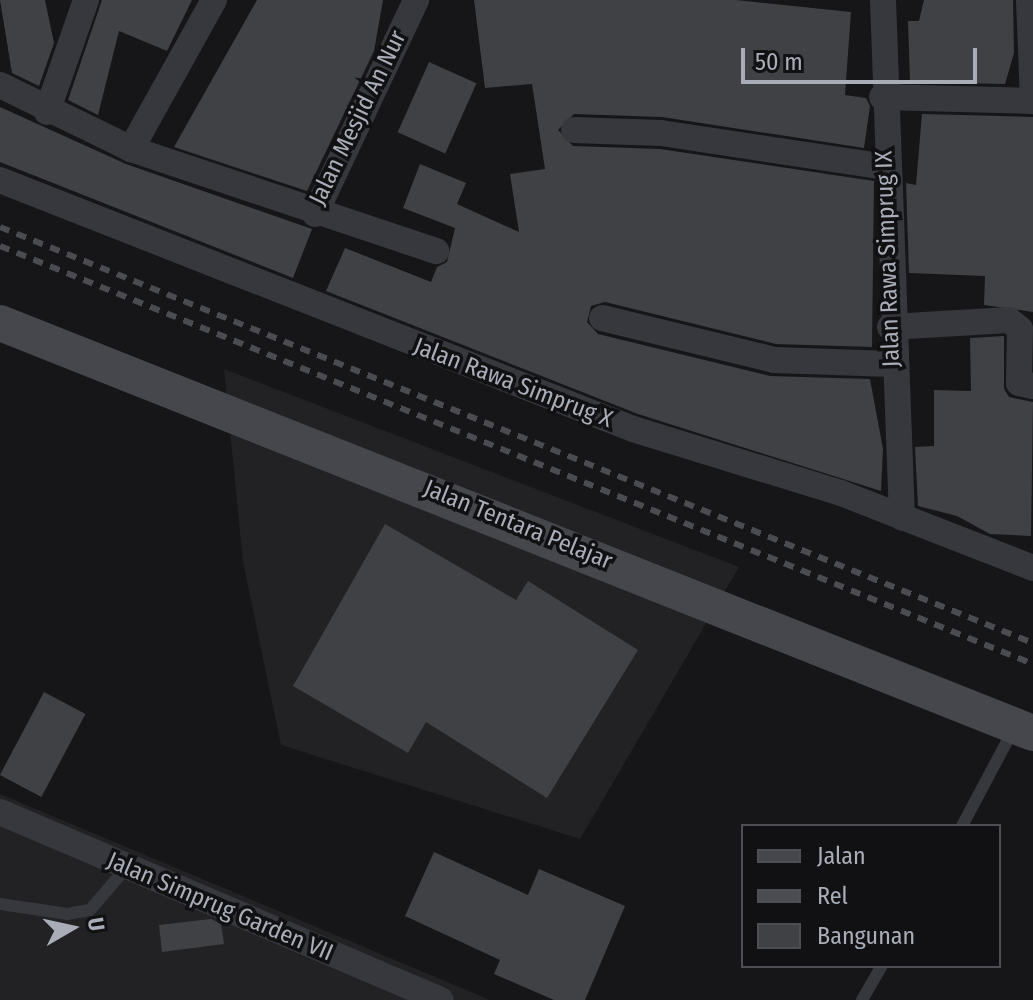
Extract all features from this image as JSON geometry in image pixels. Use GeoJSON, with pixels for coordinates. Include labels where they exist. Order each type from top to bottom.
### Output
{"type":"FeatureCollection","features":[{"type":"Feature","properties":{"kind":"street"},"geometry":{"type":"LineString","coordinates":[[47,112],[86,0]]}},
{"type":"Feature","properties":{"kind":"street"},"geometry":{"type":"LineString","coordinates":[[131,149],[214,0]]}},
{"type":"Feature","properties":{"kind":"street","name":"Jalan Mesjid An Nur"},"geometry":{"type":"LineString","coordinates":[[0,85],[47,112],[131,149],[315,214],[416,0]]}},
{"type":"Feature","properties":{"kind":"street","name":"Jalan Rawa Simprug IX"},"geometry":{"type":"LineString","coordinates":[[883,0],[882,97],[890,327],[902,518]]}},
{"type":"Feature","properties":{"kind":"street"},"geometry":{"type":"LineString","coordinates":[[882,97],[1033,101],[1029,0]]}},
{"type":"Feature","properties":{"kind":"street"},"geometry":{"type":"LineString","coordinates":[[574,130],[661,133],[885,167]]}},
{"type":"Feature","properties":{"kind":"street","name":"Jalan Rawa Simprug X"},"geometry":{"type":"LineString","coordinates":[[0,180],[618,423],[902,518],[1033,568]]}},
{"type":"Feature","properties":{"kind":"street"},"geometry":{"type":"LineString","coordinates":[[315,214],[436,251]]}},
{"type":"Feature","properties":{"kind":"street"},"geometry":{"type":"LineString","coordinates":[[602,318],[774,360],[892,364]]}},
{"type":"Feature","properties":{"kind":"street"},"geometry":{"type":"LineString","coordinates":[[890,327],[1009,320],[1020,329],[1019,383],[1033,386]]}},
{"type":"Feature","properties":{"kind":"street","name":"Jalan Tentara Pelajar"},"geometry":{"type":"LineString","coordinates":[[0,323],[1024,729]]}},
{"type":"Feature","properties":{"kind":"street","name":"Jalan Simprug Garden VII"},"geometry":{"type":"LineString","coordinates":[[0,812],[441,1000]]}},
{"type":"Feature","properties":{"kind":"lane"},"geometry":{"type":"LineString","coordinates":[[963,824],[1024,729]]}},
{"type":"Feature","properties":{"kind":"lane"},"geometry":{"type":"LineString","coordinates":[[0,904],[67,914],[90,910],[127,867]]}},
{"type":"Feature","properties":{"kind":"lane"},"geometry":{"type":"LineString","coordinates":[[862,1000],[881,968]]}},
{"type":"Feature","properties":{"kind":"shaded area"},"geometry":{"type":"Polygon","coordinates":[[[224,369],[739,567],[580,839],[281,745],[243,562],[224,369]]]}},
{"type":"Feature","properties":{"kind":"shaded area"},"geometry":{"type":"Polygon","coordinates":[[[0,794],[331,933],[490,1000],[0,1000],[0,794]]]}},
{"type":"Feature","properties":{"kind":"building"},"geometry":{"type":"Polygon","coordinates":[[[0,0],[45,0],[54,43],[39,86],[12,73],[0,0]]]}},
{"type":"Feature","properties":{"kind":"building"},"geometry":{"type":"Polygon","coordinates":[[[102,0],[192,0],[167,51],[119,31],[98,115],[68,100],[102,0]]]}},
{"type":"Feature","properties":{"kind":"building"},"geometry":{"type":"Polygon","coordinates":[[[257,0],[383,0],[374,51],[307,191],[174,147],[257,0]]]}},
{"type":"Feature","properties":{"kind":"building"},"geometry":{"type":"Polygon","coordinates":[[[474,0],[736,0],[851,12],[845,95],[866,98],[870,106],[864,148],[662,117],[574,114],[558,130],[573,146],[660,149],[874,181],[872,347],[776,344],[605,302],[591,306],[587,322],[598,334],[770,376],[870,379],[883,449],[881,491],[638,414],[326,291],[345,248],[431,282],[437,267],[447,262],[455,228],[403,208],[420,164],[466,183],[457,204],[519,232],[510,174],[545,169],[532,84],[485,88],[474,0]]]}},
{"type":"Feature","properties":{"kind":"building"},"geometry":{"type":"Polygon","coordinates":[[[924,0],[1013,0],[1014,53],[1005,84],[910,82],[908,21],[919,21],[924,0]]]}},
{"type":"Feature","properties":{"kind":"building"},"geometry":{"type":"Polygon","coordinates":[[[429,62],[477,83],[445,153],[398,132],[429,62]]]}},
{"type":"Feature","properties":{"kind":"building"},"geometry":{"type":"Polygon","coordinates":[[[0,107],[126,164],[312,229],[293,278],[0,162],[0,107]]]}},
{"type":"Feature","properties":{"kind":"building"},"geometry":{"type":"Polygon","coordinates":[[[922,114],[1033,117],[1033,312],[984,305],[985,276],[909,273],[906,183],[916,185],[922,114]]]}},
{"type":"Feature","properties":{"kind":"building"},"geometry":{"type":"Polygon","coordinates":[[[1004,336],[1004,389],[1009,397],[1033,402],[1031,536],[990,534],[957,516],[918,506],[915,447],[934,446],[934,390],[971,391],[970,338],[1004,336]]]}},
{"type":"Feature","properties":{"kind":"building"},"geometry":{"type":"Polygon","coordinates":[[[385,524],[516,600],[528,581],[638,650],[547,798],[426,722],[408,753],[293,686],[385,524]]]}},
{"type":"Feature","properties":{"kind":"building"},"geometry":{"type":"Polygon","coordinates":[[[44,692],[85,714],[41,797],[0,775],[44,692]]]}},
{"type":"Feature","properties":{"kind":"building"},"geometry":{"type":"Polygon","coordinates":[[[434,852],[528,895],[539,869],[625,906],[585,1000],[554,1000],[494,974],[500,960],[405,916],[434,852]]]}},
{"type":"Feature","properties":{"kind":"building"},"geometry":{"type":"Polygon","coordinates":[[[211,919],[221,924],[224,944],[162,952],[159,925],[211,919]]]}},
{"type":"Feature","properties":{"kind":"railway"},"geometry":{"type":"LineString","coordinates":[[0,227],[1033,643]]}},
{"type":"Feature","properties":{"kind":"railway"},"geometry":{"type":"LineString","coordinates":[[0,246],[1033,664]]}}]}
